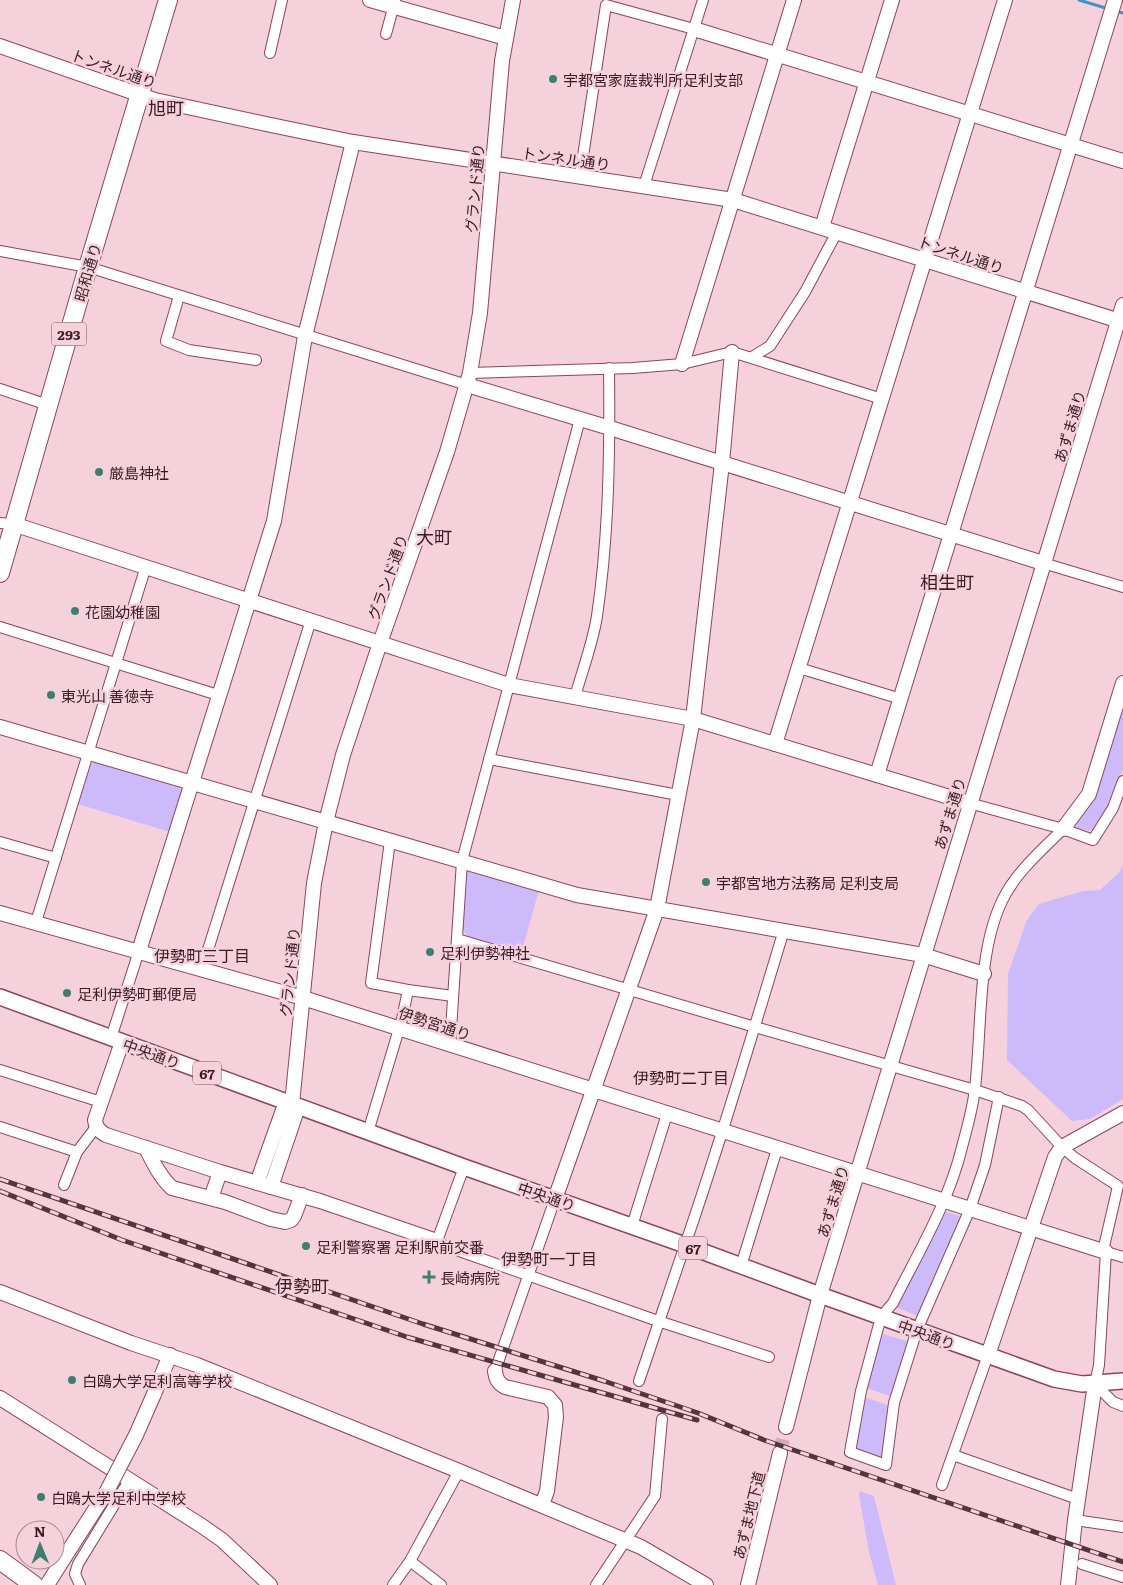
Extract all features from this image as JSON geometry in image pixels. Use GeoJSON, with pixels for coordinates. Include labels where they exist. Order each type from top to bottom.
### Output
{"type":"FeatureCollection","features":[{"type":"Feature","properties":{"kind":"highway","name":"昭和通り"},"geometry":{"type":"LineString","coordinates":[[0,573],[7,524],[48,405],[168,0]]}},
{"type":"Feature","properties":{"kind":"highway"},"geometry":{"type":"LineString","coordinates":[[0,1560],[34,1585]]}},
{"type":"Feature","properties":{"kind":"main road","name":"中央通り"},"geometry":{"type":"LineString","coordinates":[[1,1001],[116,1040],[1067,1383],[1095,1384]]}},
{"type":"Feature","properties":{"kind":"main road","name":"67"},"geometry":{"type":"LineString","coordinates":[[1095,1384],[1123,1382]]}},
{"type":"Feature","properties":{"kind":"street"},"geometry":{"type":"LineString","coordinates":[[270,53],[282,0]]}},
{"type":"Feature","properties":{"kind":"street"},"geometry":{"type":"LineString","coordinates":[[370,0],[394,3],[506,38]]}},
{"type":"Feature","properties":{"kind":"street","name":"グランド通り"},"geometry":{"type":"LineString","coordinates":[[271,1187],[295,1116],[292,1104],[314,883],[326,822],[343,755],[444,461],[468,379],[480,313],[492,163],[506,38],[513,0]]}},
{"type":"Feature","properties":{"kind":"street"},"geometry":{"type":"LineString","coordinates":[[644,186],[703,0]]}},
{"type":"Feature","properties":{"kind":"street"},"geometry":{"type":"LineString","coordinates":[[682,364],[794,0]]}},
{"type":"Feature","properties":{"kind":"street"},"geometry":{"type":"LineString","coordinates":[[822,227],[892,0]]}},
{"type":"Feature","properties":{"kind":"street"},"geometry":{"type":"LineString","coordinates":[[775,744],[1005,0]]}},
{"type":"Feature","properties":{"kind":"street"},"geometry":{"type":"LineString","coordinates":[[878,775],[1115,0],[1123,3]]}},
{"type":"Feature","properties":{"kind":"street"},"geometry":{"type":"LineString","coordinates":[[386,34],[394,3]]}},
{"type":"Feature","properties":{"kind":"street"},"geometry":{"type":"LineString","coordinates":[[580,176],[606,5],[618,4],[1123,161]]}},
{"type":"Feature","properties":{"kind":"street","name":"トンネル通り"},"geometry":{"type":"LineString","coordinates":[[0,46],[156,100],[256,122],[353,142],[733,200],[925,258],[1121,321]]}},
{"type":"Feature","properties":{"kind":"street"},"geometry":{"type":"LineString","coordinates":[[353,142],[305,336],[274,521],[139,951],[95,1120],[96,1127],[106,1135],[220,1172],[302,1195],[437,1241],[445,1246],[528,1276],[769,1357]]}},
{"type":"Feature","properties":{"kind":"street"},"geometry":{"type":"LineString","coordinates":[[752,357],[770,346],[805,292],[838,232]]}},
{"type":"Feature","properties":{"kind":"street"},"geometry":{"type":"LineString","coordinates":[[0,251],[88,267],[305,336],[468,379],[580,419],[1123,587]]}},
{"type":"Feature","properties":{"kind":"street"},"geometry":{"type":"LineString","coordinates":[[180,296],[166,341],[189,350],[256,360]]}},
{"type":"Feature","properties":{"kind":"street","name":"あずま通り"},"geometry":{"type":"LineString","coordinates":[[786,1427],[820,1295],[1043,563],[1121,321],[1123,305]]}},
{"type":"Feature","properties":{"kind":"street"},"geometry":{"type":"LineString","coordinates":[[468,379],[682,364],[732,352],[882,399]]}},
{"type":"Feature","properties":{"kind":"street"},"geometry":{"type":"LineString","coordinates":[[542,1505],[548,1491],[556,1404],[548,1397],[499,1384],[495,1371],[657,909],[693,719],[722,463],[732,352]]}},
{"type":"Feature","properties":{"kind":"street"},"geometry":{"type":"LineString","coordinates":[[575,697],[597,617],[606,530],[610,428],[609,368]]}},
{"type":"Feature","properties":{"kind":"street"},"geometry":{"type":"LineString","coordinates":[[0,389],[48,405]]}},
{"type":"Feature","properties":{"kind":"street"},"geometry":{"type":"LineString","coordinates":[[450,1045],[462,862],[580,419]]}},
{"type":"Feature","properties":{"kind":"street"},"geometry":{"type":"LineString","coordinates":[[7,524],[146,566],[509,685],[693,719],[970,803],[1063,829],[1094,840],[1113,808],[1123,781]]}},
{"type":"Feature","properties":{"kind":"street"},"geometry":{"type":"LineString","coordinates":[[36,922],[146,566]]}},
{"type":"Feature","properties":{"kind":"street"},"geometry":{"type":"LineString","coordinates":[[202,969],[311,620]]}},
{"type":"Feature","properties":{"kind":"street"},"geometry":{"type":"LineString","coordinates":[[0,627],[218,695]]}},
{"type":"Feature","properties":{"kind":"street"},"geometry":{"type":"LineString","coordinates":[[799,668],[901,700]]}},
{"type":"Feature","properties":{"kind":"street"},"geometry":{"type":"LineString","coordinates":[[999,1097],[985,1165],[970,1209],[916,1330],[894,1403],[886,1465],[850,1452],[861,1391],[881,1317],[892,1303],[944,1200],[962,1150],[975,1090],[984,974],[989,939],[1002,900],[1019,874],[1063,829],[1089,794],[1123,683]]}},
{"type":"Feature","properties":{"kind":"street"},"geometry":{"type":"LineString","coordinates":[[0,727],[577,895],[923,955],[984,974]]}},
{"type":"Feature","properties":{"kind":"street"},"geometry":{"type":"LineString","coordinates":[[490,759],[678,795]]}},
{"type":"Feature","properties":{"kind":"street"},"geometry":{"type":"LineString","coordinates":[[390,841],[370,983],[453,996]]}},
{"type":"Feature","properties":{"kind":"street"},"geometry":{"type":"LineString","coordinates":[[0,842],[56,858]]}},
{"type":"Feature","properties":{"kind":"street","name":"伊勢宮通り"},"geometry":{"type":"LineString","coordinates":[[0,912],[303,998],[1105,1252]]}},
{"type":"Feature","properties":{"kind":"street"},"geometry":{"type":"LineString","coordinates":[[639,1381],[658,1321],[686,1245],[784,930]]}},
{"type":"Feature","properties":{"kind":"street"},"geometry":{"type":"LineString","coordinates":[[457,939],[999,1097],[1028,1110],[1062,1147],[1075,1158],[1121,1186],[1105,1252],[1099,1365],[1075,1520],[1068,1585]]}},
{"type":"Feature","properties":{"kind":"street"},"geometry":{"type":"LineString","coordinates":[[368,1132],[399,1029],[408,990]]}},
{"type":"Feature","properties":{"kind":"street"},"geometry":{"type":"LineString","coordinates":[[0,1070],[101,1102]]}},
{"type":"Feature","properties":{"kind":"street"},"geometry":{"type":"LineString","coordinates":[[257,1182],[283,1110],[292,1104]]}},
{"type":"Feature","properties":{"kind":"street"},"geometry":{"type":"LineString","coordinates":[[942,1485],[1032,1229],[1055,1157],[1062,1147],[1123,1113]]}},
{"type":"Feature","properties":{"kind":"street"},"geometry":{"type":"LineString","coordinates":[[632,1226],[667,1114]]}},
{"type":"Feature","properties":{"kind":"street"},"geometry":{"type":"LineString","coordinates":[[0,1127],[77,1152]]}},
{"type":"Feature","properties":{"kind":"street"},"geometry":{"type":"LineString","coordinates":[[64,1185],[77,1152],[96,1127]]}},
{"type":"Feature","properties":{"kind":"street"},"geometry":{"type":"LineString","coordinates":[[146,1148],[166,1183],[172,1188],[211,1198],[271,1219],[285,1222],[291,1220],[302,1195]]}},
{"type":"Feature","properties":{"kind":"street"},"geometry":{"type":"LineString","coordinates":[[741,1266],[777,1149]]}},
{"type":"Feature","properties":{"kind":"street"},"geometry":{"type":"LineString","coordinates":[[437,1241],[464,1167]]}},
{"type":"Feature","properties":{"kind":"street"},"geometry":{"type":"LineString","coordinates":[[211,1198],[220,1172]]}},
{"type":"Feature","properties":{"kind":"street"},"geometry":{"type":"LineString","coordinates":[[1105,1252],[1123,1257]]}},
{"type":"Feature","properties":{"kind":"street"},"geometry":{"type":"LineString","coordinates":[[0,1292],[131,1343],[170,1355],[542,1505],[641,1547],[706,1585]]}},
{"type":"Feature","properties":{"kind":"street"},"geometry":{"type":"LineString","coordinates":[[47,1585],[107,1491],[136,1435],[170,1355]]}},
{"type":"Feature","properties":{"kind":"street"},"geometry":{"type":"LineString","coordinates":[[1095,1384],[1112,1402],[1123,1406]]}},
{"type":"Feature","properties":{"kind":"street"},"geometry":{"type":"LineString","coordinates":[[0,1398],[215,1535],[270,1585]]}},
{"type":"Feature","properties":{"kind":"street"},"geometry":{"type":"LineString","coordinates":[[596,1585],[655,1496],[662,1419]]}},
{"type":"Feature","properties":{"kind":"street","name":"あずま地下道"},"geometry":{"type":"LineString","coordinates":[[748,1585],[780,1453]]}},
{"type":"Feature","properties":{"kind":"street"},"geometry":{"type":"LineString","coordinates":[[952,1455],[1078,1499]]}},
{"type":"Feature","properties":{"kind":"street"},"geometry":{"type":"LineString","coordinates":[[393,1585],[410,1561],[459,1471]]}},
{"type":"Feature","properties":{"kind":"street"},"geometry":{"type":"LineString","coordinates":[[80,1585],[76,1574],[78,1564],[130,1480]]}},
{"type":"Feature","properties":{"kind":"street"},"geometry":{"type":"LineString","coordinates":[[1075,1520],[1123,1527]]}},
{"type":"Feature","properties":{"kind":"street"},"geometry":{"type":"LineString","coordinates":[[410,1561],[441,1585]]}},
{"type":"Feature","properties":{"kind":"street"},"geometry":{"type":"LineString","coordinates":[[1082,1564],[1123,1577]]}},
{"type":"Feature","properties":{"kind":"shaded area"},"geometry":{"type":"Polygon","coordinates":[[[1123,696],[1123,769],[1117,787],[1108,807],[1094,829],[1090,831],[1077,828],[1076,823],[1123,696]]]}},
{"type":"Feature","properties":{"kind":"shaded area"},"geometry":{"type":"Polygon","coordinates":[[[97,762],[179,785],[182,794],[170,832],[78,804],[91,764],[97,762]]]}},
{"type":"Feature","properties":{"kind":"shaded area"},"geometry":{"type":"Polygon","coordinates":[[[1123,865],[1123,1099],[1090,1119],[1072,1121],[1007,1060],[1008,974],[1027,920],[1039,904],[1083,891],[1100,890],[1119,873],[1123,865]]]}},
{"type":"Feature","properties":{"kind":"shaded area"},"geometry":{"type":"Polygon","coordinates":[[[471,870],[539,890],[521,954],[469,938],[463,930],[466,873],[471,870]]]}},
{"type":"Feature","properties":{"kind":"shaded area"},"geometry":{"type":"Polygon","coordinates":[[[947,1212],[963,1217],[920,1317],[898,1308],[896,1303],[942,1214],[947,1212]]]}},
{"type":"Feature","properties":{"kind":"shaded area"},"geometry":{"type":"Polygon","coordinates":[[[883,1334],[910,1342],[893,1397],[866,1388],[883,1334]]]}},
{"type":"Feature","properties":{"kind":"shaded area"},"geometry":{"type":"Polygon","coordinates":[[[864,1397],[891,1406],[884,1458],[880,1459],[855,1449],[864,1397]]]}},
{"type":"Feature","properties":{"kind":"shaded area"},"geometry":{"type":"Polygon","coordinates":[[[860,1491],[874,1496],[896,1585],[878,1585],[869,1552],[859,1495],[860,1491]]]}},
{"type":"Feature","properties":{"kind":"waterway"},"geometry":{"type":"LineString","coordinates":[[1079,0],[1109,9]]}},
{"type":"Feature","properties":{"kind":"waterway"},"geometry":{"type":"LineString","coordinates":[[1115,11],[1123,13]]}},
{"type":"Feature","properties":{"kind":"tunnel"},"geometry":{"type":"LineString","coordinates":[[780,1453],[786,1427]]}},
{"type":"Feature","properties":{"kind":"railway"},"geometry":{"type":"LineString","coordinates":[[0,1179],[423,1324],[604,1381],[698,1413],[764,1440],[1123,1562]]}},
{"type":"Feature","properties":{"kind":"railway"},"geometry":{"type":"LineString","coordinates":[[0,1191],[122,1240],[407,1337],[697,1420]]}},
{"type":"Feature","properties":{"kind":"place","name":"宇都宮家庭裁判所足利支部"},"geometry":{"type":"Point","coordinates":[553,79]}},
{"type":"Feature","properties":{"kind":"place","name":"厳島神社"},"geometry":{"type":"Point","coordinates":[99,472]}},
{"type":"Feature","properties":{"kind":"place","name":"花園幼稚園"},"geometry":{"type":"Point","coordinates":[75,611]}},
{"type":"Feature","properties":{"kind":"place","name":"東光山 善徳寺"},"geometry":{"type":"Point","coordinates":[51,695]}},
{"type":"Feature","properties":{"kind":"place","name":"宇都宮地方法務局 足利支局"},"geometry":{"type":"Point","coordinates":[706,882]}},
{"type":"Feature","properties":{"kind":"place","name":"足利伊勢神社"},"geometry":{"type":"Point","coordinates":[430,952]}},
{"type":"Feature","properties":{"kind":"place","name":"足利伊勢町郵便局"},"geometry":{"type":"Point","coordinates":[67,993]}},
{"type":"Feature","properties":{"kind":"place","name":"足利警察署 足利駅前交番"},"geometry":{"type":"Point","coordinates":[306,1246]}},
{"type":"Feature","properties":{"kind":"place","name":"長崎病院"},"geometry":{"type":"Point","coordinates":[429,1277]}},
{"type":"Feature","properties":{"kind":"place","name":"白鴎大学足利高等学校"},"geometry":{"type":"Point","coordinates":[72,1380]}},
{"type":"Feature","properties":{"kind":"place","name":"白鴎大学足利中学校"},"geometry":{"type":"Point","coordinates":[41,1497]}},
{"type":"Feature","properties":{"kind":"district","name":"旭町"},"geometry":{"type":"Point","coordinates":[166,107]}},
{"type":"Feature","properties":{"kind":"district","name":"大町"},"geometry":{"type":"Point","coordinates":[434,536]}},
{"type":"Feature","properties":{"kind":"district","name":"相生町"},"geometry":{"type":"Point","coordinates":[947,581]}},
{"type":"Feature","properties":{"kind":"district","name":"伊勢町三丁目"},"geometry":{"type":"Point","coordinates":[202,955]}},
{"type":"Feature","properties":{"kind":"district","name":"伊勢町二丁目"},"geometry":{"type":"Point","coordinates":[681,1077]}},
{"type":"Feature","properties":{"kind":"district","name":"伊勢町一丁目"},"geometry":{"type":"Point","coordinates":[549,1258]}},
{"type":"Feature","properties":{"kind":"district","name":"伊勢町"},"geometry":{"type":"Point","coordinates":[302,1285]}}]}
